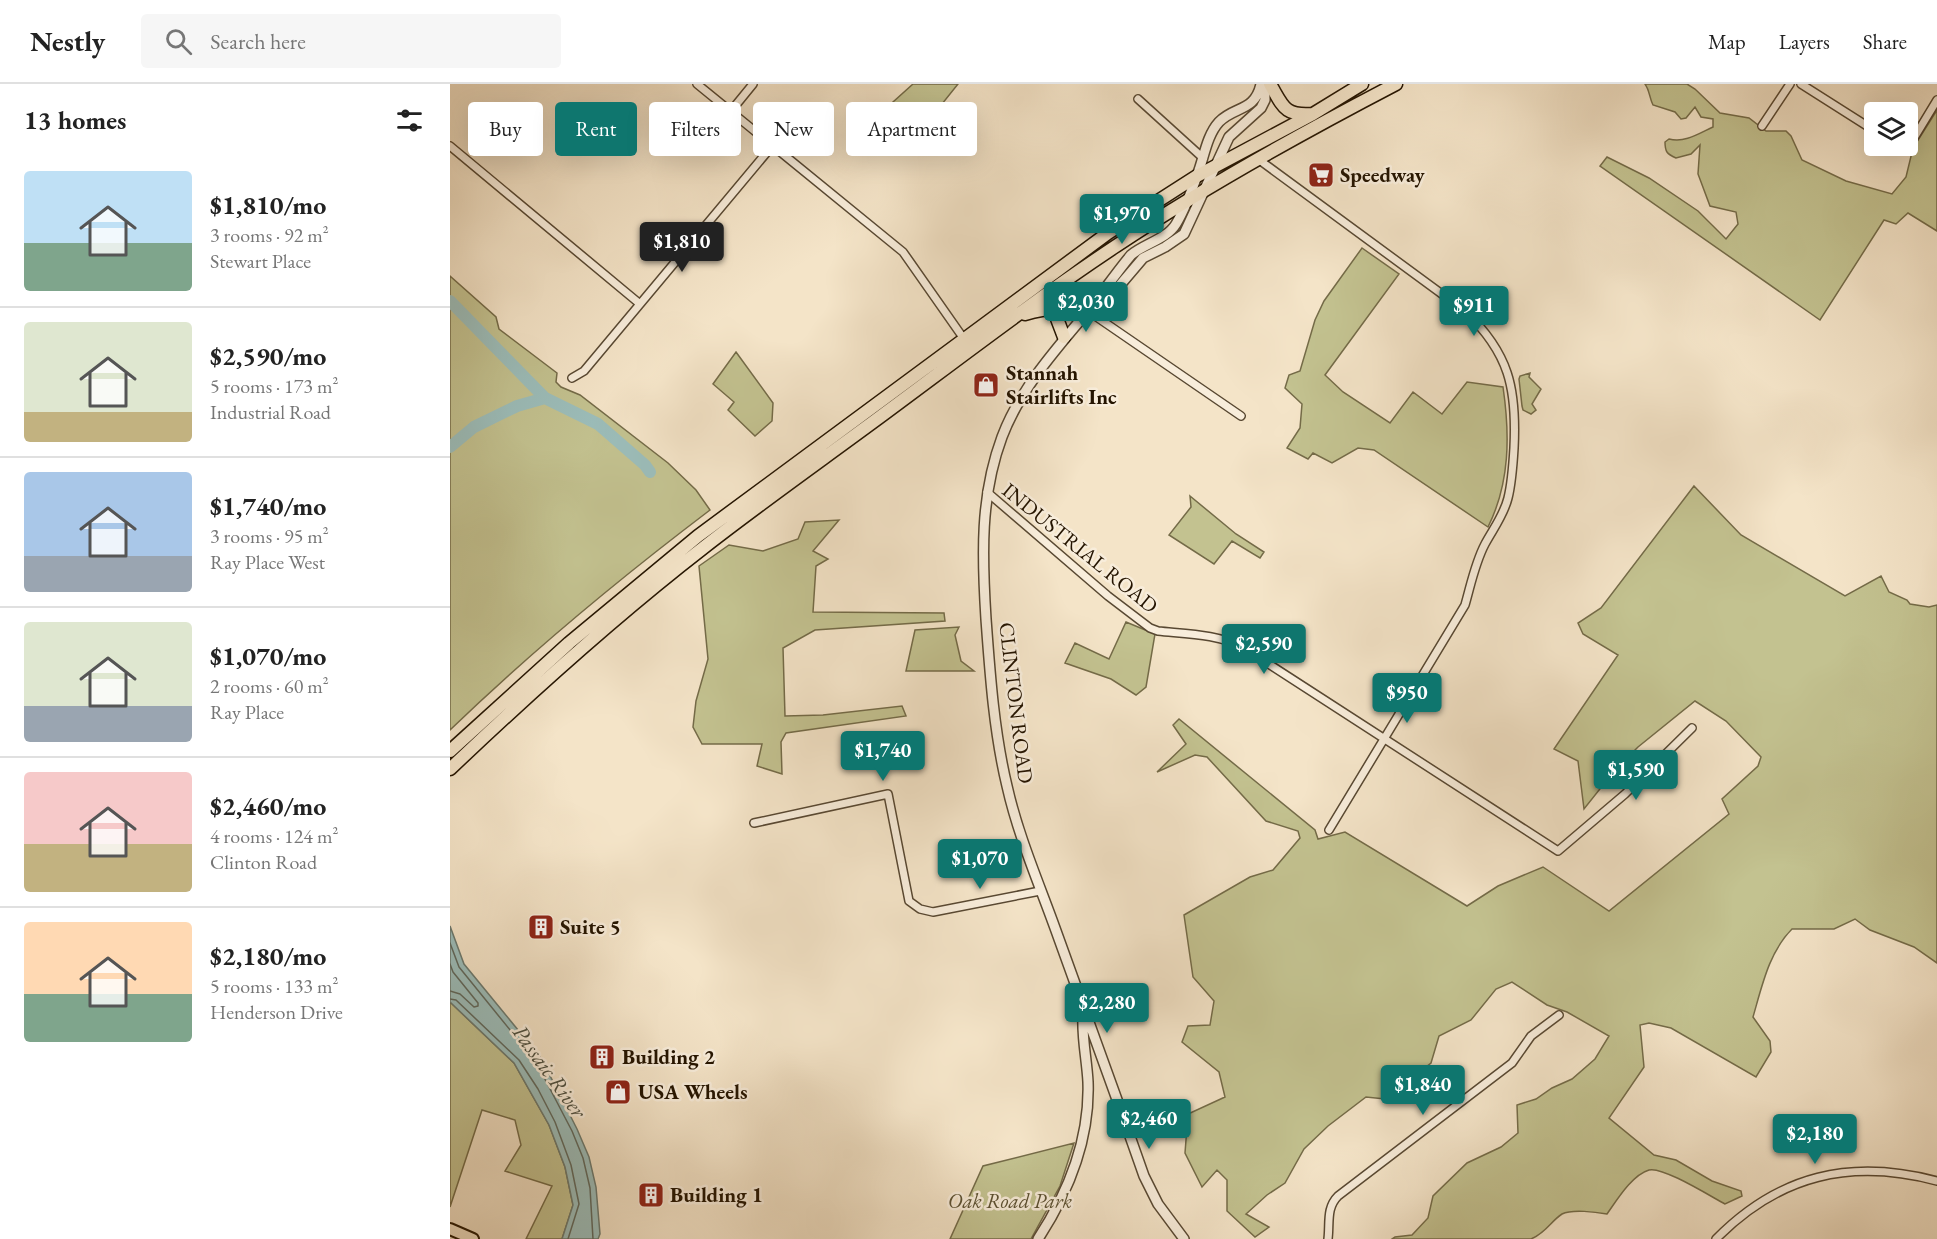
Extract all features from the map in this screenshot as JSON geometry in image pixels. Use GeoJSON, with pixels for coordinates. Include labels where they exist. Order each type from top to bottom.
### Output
{"type":"FeatureCollection","features":[{"type":"Feature","properties":{"kind":"highway"},"geometry":{"type":"LineString","coordinates":[[1265,84],[1284,108],[1291,113],[1313,114]]}},
{"type":"Feature","properties":{"kind":"highway"},"geometry":{"type":"LineString","coordinates":[[450,751],[569,643],[698,536],[1108,233],[1197,176],[1313,114],[1362,84]]}},
{"type":"Feature","properties":{"kind":"highway"},"geometry":{"type":"LineString","coordinates":[[450,769],[511,710],[703,548],[993,333],[1116,246],[1204,190],[1312,128],[1396,84]]}},
{"type":"Feature","properties":{"kind":"highway"},"geometry":{"type":"LineString","coordinates":[[993,333],[1025,314],[1047,308],[1088,311]]}},
{"type":"Feature","properties":{"kind":"highway"},"geometry":{"type":"LineString","coordinates":[[1047,308],[1056,316],[1064,337]]}},
{"type":"Feature","properties":{"kind":"main road"},"geometry":{"type":"LineString","coordinates":[[450,1229],[473,1239]]}},
{"type":"Feature","properties":{"kind":"street"},"geometry":{"type":"LineString","coordinates":[[697,84],[720,102]]}},
{"type":"Feature","properties":{"kind":"street"},"geometry":{"type":"LineString","coordinates":[[738,102],[753,84]]}},
{"type":"Feature","properties":{"kind":"street"},"geometry":{"type":"LineString","coordinates":[[1088,311],[1131,255],[1139,248],[1167,233],[1175,225],[1197,176],[1214,129],[1220,121],[1251,103],[1265,84]]}},
{"type":"Feature","properties":{"kind":"street"},"geometry":{"type":"LineString","coordinates":[[1088,311],[1108,298],[1143,258],[1184,234],[1229,137],[1261,108],[1265,100],[1265,84]]}},
{"type":"Feature","properties":{"kind":"street"},"geometry":{"type":"LineString","coordinates":[[1762,126],[1790,84]]}},
{"type":"Feature","properties":{"kind":"street"},"geometry":{"type":"LineString","coordinates":[[1801,84],[1864,123]]}},
{"type":"Feature","properties":{"kind":"street"},"geometry":{"type":"LineString","coordinates":[[1138,99],[1203,158]]}},
{"type":"Feature","properties":{"kind":"street"},"geometry":{"type":"LineString","coordinates":[[1918,131],[1937,100]]}},
{"type":"Feature","properties":{"kind":"street"},"geometry":{"type":"LineString","coordinates":[[741,119],[753,129]]}},
{"type":"Feature","properties":{"kind":"street"},"geometry":{"type":"LineString","coordinates":[[450,146],[640,304]]}},
{"type":"Feature","properties":{"kind":"street"},"geometry":{"type":"LineString","coordinates":[[572,378],[584,371],[764,156]]}},
{"type":"Feature","properties":{"kind":"street"},"geometry":{"type":"LineString","coordinates":[[786,156],[903,252],[964,339]]}},
{"type":"Feature","properties":{"kind":"street"},"geometry":{"type":"LineString","coordinates":[[1257,159],[1471,316],[1499,351],[1507,369],[1514,400],[1513,460],[1508,500],[1484,545],[1465,605],[1329,830]]}},
{"type":"Feature","properties":{"kind":"street"},"geometry":{"type":"LineString","coordinates":[[1088,311],[1241,416]]}},
{"type":"Feature","properties":{"kind":"street","name":"CLINTON ROAD"},"geometry":{"type":"LineString","coordinates":[[1088,311],[1064,337],[1029,387],[1006,426],[987,492],[982,535],[989,659],[999,748],[1007,789],[1040,891],[1151,1191],[1184,1239]]}},
{"type":"Feature","properties":{"kind":"street","name":"INDUSTRIAL ROAD"},"geometry":{"type":"LineString","coordinates":[[987,492],[1108,596],[1150,627],[1158,631],[1214,637],[1233,642],[1558,851],[1625,794],[1692,728]]}},
{"type":"Feature","properties":{"kind":"street"},"geometry":{"type":"LineString","coordinates":[[754,823],[888,794],[909,901],[920,909],[933,912],[1040,891]]}},
{"type":"Feature","properties":{"kind":"street"},"geometry":{"type":"LineString","coordinates":[[1038,1239],[1056,1209],[1072,1171],[1084,1127],[1088,1082],[1084,1009]]}},
{"type":"Feature","properties":{"kind":"street"},"geometry":{"type":"LineString","coordinates":[[1328,1239],[1329,1212],[1338,1196],[1512,1063],[1531,1036],[1559,1015]]}},
{"type":"Feature","properties":{"kind":"street"},"geometry":{"type":"LineString","coordinates":[[1088,1082],[1092,1072],[1105,1067]]}},
{"type":"Feature","properties":{"kind":"street"},"geometry":{"type":"LineString","coordinates":[[1716,1239],[1748,1210],[1766,1198],[1784,1188],[1825,1175],[1855,1171],[1889,1171],[1937,1181]]}},
{"type":"Feature","properties":{"kind":"green space"},"geometry":{"type":"Polygon","coordinates":[[[913,84],[958,84],[944,102],[893,102],[913,84]]]}},
{"type":"Feature","properties":{"kind":"green space"},"geometry":{"type":"Polygon","coordinates":[[[1645,84],[1687,84],[1720,113],[1749,118],[1766,131],[1786,131],[1791,136],[1802,160],[1846,181],[1892,194],[1906,177],[1911,156],[1918,156],[1918,140],[1937,110],[1937,231],[1908,213],[1896,224],[1884,220],[1820,320],[1600,166],[1607,157],[1649,178],[1698,211],[1726,239],[1738,224],[1736,212],[1710,206],[1698,174],[1700,145],[1691,154],[1676,158],[1665,148],[1665,142],[1669,139],[1686,139],[1713,127],[1713,119],[1701,117],[1695,107],[1686,118],[1681,119],[1675,112],[1653,105],[1645,84]]]}},
{"type":"Feature","properties":{"kind":"green space"},"geometry":{"type":"Polygon","coordinates":[[[1362,248],[1399,274],[1325,375],[1343,392],[1390,423],[1413,392],[1442,414],[1467,382],[1503,387],[1507,423],[1506,458],[1501,493],[1488,527],[1374,450],[1358,448],[1332,463],[1313,453],[1308,459],[1287,448],[1300,428],[1302,404],[1285,388],[1289,375],[1300,371],[1315,320],[1324,301],[1362,248]]]}},
{"type":"Feature","properties":{"kind":"green space"},"geometry":{"type":"Polygon","coordinates":[[[450,276],[496,317],[499,329],[557,373],[556,382],[561,387],[580,395],[668,463],[696,490],[710,510],[577,616],[450,730],[450,276]]]}},
{"type":"Feature","properties":{"kind":"green space"},"geometry":{"type":"Polygon","coordinates":[[[736,352],[773,403],[772,421],[755,436],[728,410],[734,402],[713,384],[736,352]]]}},
{"type":"Feature","properties":{"kind":"green space"},"geometry":{"type":"Polygon","coordinates":[[[1530,373],[1529,377],[1541,389],[1532,404],[1536,410],[1531,414],[1523,410],[1519,379],[1520,376],[1530,373]]]}},
{"type":"Feature","properties":{"kind":"green space"},"geometry":{"type":"Polygon","coordinates":[[[1694,486],[1741,535],[1845,596],[1881,576],[1889,592],[1907,600],[1910,604],[1929,607],[1937,605],[1937,963],[1914,947],[1870,930],[1855,919],[1834,929],[1792,929],[1777,948],[1772,959],[1753,1017],[1770,1041],[1771,1052],[1756,1077],[1671,1028],[1649,1023],[1640,1025],[1644,1067],[1609,1118],[1654,1155],[1676,1160],[1712,1181],[1741,1191],[1742,1196],[1725,1204],[1664,1172],[1649,1170],[1631,1182],[1607,1214],[1584,1211],[1566,1212],[1541,1234],[1531,1239],[1392,1239],[1412,1235],[1428,1218],[1433,1196],[1467,1163],[1501,1147],[1518,1133],[1517,1105],[1536,1099],[1552,1088],[1572,1079],[1595,1059],[1609,1036],[1567,1012],[1547,1005],[1512,982],[1496,989],[1471,1020],[1439,1036],[1431,1063],[1385,1099],[1366,1097],[1328,1126],[1304,1149],[1285,1183],[1267,1195],[1246,1214],[1269,1227],[1255,1237],[1227,1211],[1227,1180],[1217,1170],[1202,1187],[1185,1153],[1188,1114],[1225,1097],[1219,1072],[1182,1042],[1188,1026],[1210,1025],[1214,1001],[1193,977],[1184,915],[1250,877],[1273,870],[1300,838],[1298,831],[1266,821],[1207,757],[1195,755],[1157,772],[1186,744],[1173,725],[1179,719],[1315,830],[1318,839],[1345,832],[1467,906],[1498,886],[1543,867],[1609,911],[1729,814],[1722,799],[1758,766],[1761,757],[1726,721],[1695,701],[1638,747],[1615,770],[1584,809],[1578,761],[1554,749],[1618,655],[1583,634],[1578,623],[1601,608],[1694,486]]]}},
{"type":"Feature","properties":{"kind":"green space"},"geometry":{"type":"Polygon","coordinates":[[[1190,496],[1236,534],[1264,552],[1260,558],[1232,541],[1214,564],[1169,535],[1191,507],[1190,496]]]}},
{"type":"Feature","properties":{"kind":"green space"},"geometry":{"type":"Polygon","coordinates":[[[839,520],[813,551],[828,559],[816,566],[813,612],[944,613],[945,621],[815,630],[783,648],[785,716],[823,715],[902,706],[906,716],[786,733],[781,742],[782,774],[757,766],[762,744],[702,744],[693,727],[696,701],[708,659],[699,566],[729,545],[763,551],[798,539],[805,522],[839,520]]]}},
{"type":"Feature","properties":{"kind":"green space"},"geometry":{"type":"Polygon","coordinates":[[[1126,622],[1155,634],[1146,687],[1136,695],[1111,679],[1065,663],[1075,643],[1109,659],[1126,622]]]}},
{"type":"Feature","properties":{"kind":"green space"},"geometry":{"type":"Polygon","coordinates":[[[959,627],[955,635],[961,661],[974,671],[906,671],[915,630],[959,627]]]}},
{"type":"Feature","properties":{"kind":"green space"},"geometry":{"type":"Polygon","coordinates":[[[450,1002],[514,1063],[549,1125],[565,1167],[573,1205],[562,1239],[526,1239],[552,1186],[505,1171],[521,1145],[515,1120],[482,1110],[450,1207],[450,1002]]]}},
{"type":"Feature","properties":{"kind":"green space","name":"Oak Road Park"},"geometry":{"type":"Polygon","coordinates":[[[1074,1143],[1060,1186],[1031,1239],[950,1239],[983,1166],[1074,1143]]]}},
{"type":"Feature","properties":{"kind":"water"},"geometry":{"type":"Polygon","coordinates":[[[450,926],[464,964],[541,1058],[577,1129],[589,1157],[596,1187],[600,1234],[598,1239],[562,1239],[573,1205],[565,1167],[549,1125],[514,1063],[450,1002],[450,926]]]}},
{"type":"Feature","properties":{"kind":"waterway"},"geometry":{"type":"LineString","coordinates":[[450,301],[545,398],[517,406],[474,427],[450,447]]}},
{"type":"Feature","properties":{"kind":"waterway"},"geometry":{"type":"LineString","coordinates":[[545,398],[598,424],[650,472]]}},
{"type":"Feature","properties":{"kind":"place","name":"Speedway"},"geometry":{"type":"Point","coordinates":[1321,175]}},
{"type":"Feature","properties":{"kind":"place","name":"Stannah Stairlifts Inc"},"geometry":{"type":"Point","coordinates":[986,385]}},
{"type":"Feature","properties":{"kind":"place","name":"Suite 5"},"geometry":{"type":"Point","coordinates":[541,927]}},
{"type":"Feature","properties":{"kind":"place","name":"Building 2"},"geometry":{"type":"Point","coordinates":[602,1057]}},
{"type":"Feature","properties":{"kind":"place","name":"USA Wheels"},"geometry":{"type":"Point","coordinates":[618,1092]}},
{"type":"Feature","properties":{"kind":"place","name":"Building 1"},"geometry":{"type":"Point","coordinates":[651,1195]}},
{"type":"Feature","properties":{"kind":"water label","name":"Passaic River"},"geometry":{"type":"Point","coordinates":[550,1071]}}]}
